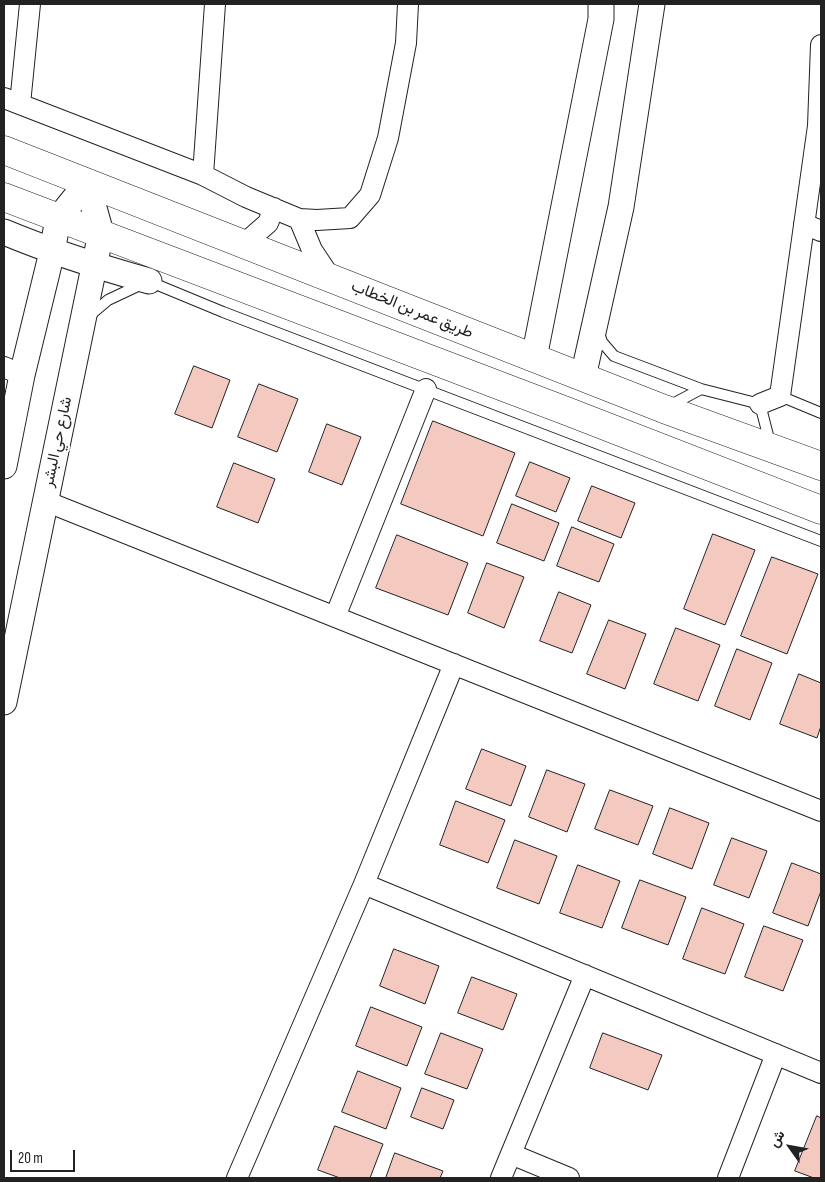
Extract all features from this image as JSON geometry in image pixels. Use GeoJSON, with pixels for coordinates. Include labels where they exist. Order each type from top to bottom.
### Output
{"type":"FeatureCollection","features":[{"type":"Feature","properties":{"kind":"main road","name":"طريق عمر بن الخطاب"},"geometry":{"type":"LineString","coordinates":[[4,150],[664,409],[821,466]]}},
{"type":"Feature","properties":{"kind":"main road"},"geometry":{"type":"LineString","coordinates":[[4,197],[58,218],[102,249],[821,510]]}},
{"type":"Feature","properties":{"kind":"street"},"geometry":{"type":"LineString","coordinates":[[30,4],[12,101],[203,176],[246,197],[299,219],[317,220],[350,218],[370,195],[388,138],[406,43],[408,4]]}},
{"type":"Feature","properties":{"kind":"street"},"geometry":{"type":"LineString","coordinates":[[203,176],[216,4]]}},
{"type":"Feature","properties":{"kind":"street"},"geometry":{"type":"LineString","coordinates":[[534,358],[600,19],[601,4]]}},
{"type":"Feature","properties":{"kind":"street"},"geometry":{"type":"LineString","coordinates":[[583,377],[621,207],[652,4]]}},
{"type":"Feature","properties":{"kind":"street"},"geometry":{"type":"LineString","coordinates":[[760,404],[780,396],[813,227],[821,45]]}},
{"type":"Feature","properties":{"kind":"street"},"geometry":{"type":"LineString","coordinates":[[4,466],[13,371],[52,252],[58,218],[87,183]]}},
{"type":"Feature","properties":{"kind":"street","name":"شارع حي البشر"},"geometry":{"type":"LineString","coordinates":[[4,702],[82,323],[102,249],[87,183]]}},
{"type":"Feature","properties":{"kind":"street"},"geometry":{"type":"LineString","coordinates":[[244,244],[268,223],[274,208]]}},
{"type":"Feature","properties":{"kind":"street"},"geometry":{"type":"LineString","coordinates":[[299,219],[312,250],[330,277]]}},
{"type":"Feature","properties":{"kind":"street"},"geometry":{"type":"LineString","coordinates":[[4,232],[52,252],[102,249],[149,281]]}},
{"type":"Feature","properties":{"kind":"street"},"geometry":{"type":"LineString","coordinates":[[335,617],[426,389]]}},
{"type":"Feature","properties":{"kind":"street"},"geometry":{"type":"LineString","coordinates":[[45,501],[821,811]]}},
{"type":"Feature","properties":{"kind":"street"},"geometry":{"type":"LineString","coordinates":[[237,1178],[364,884],[454,664]]}},
{"type":"Feature","properties":{"kind":"street"},"geometry":{"type":"LineString","coordinates":[[364,884],[821,1073]]}},
{"type":"Feature","properties":{"kind":"street"},"geometry":{"type":"LineString","coordinates":[[501,1178],[585,975]]}},
{"type":"Feature","properties":{"kind":"street"},"geometry":{"type":"LineString","coordinates":[[728,1178],[776,1054]]}},
{"type":"Feature","properties":{"kind":"street"},"geometry":{"type":"LineString","coordinates":[[511,1154],[569,1178]]}},
{"type":"Feature","properties":{"kind":"lane"},"geometry":{"type":"LineString","coordinates":[[122,264],[149,281],[223,312],[821,541]]}},
{"type":"Feature","properties":{"kind":"lane"},"geometry":{"type":"LineString","coordinates":[[82,323],[108,300],[149,281]]}},
{"type":"Feature","properties":{"kind":"lane"},"geometry":{"type":"LineString","coordinates":[[596,320],[602,342],[614,356],[701,389],[760,404],[771,447],[821,459]]}},
{"type":"Feature","properties":{"kind":"lane"},"geometry":{"type":"LineString","coordinates":[[664,409],[701,389]]}},
{"type":"Feature","properties":{"kind":"lane"},"geometry":{"type":"LineString","coordinates":[[780,396],[821,413]]}},
{"type":"Feature","properties":{"kind":"building"},"geometry":{"type":"Polygon","coordinates":[[[194,366],[230,380],[212,428],[175,414],[194,366]]]}},
{"type":"Feature","properties":{"kind":"building"},"geometry":{"type":"Polygon","coordinates":[[[259,384],[298,399],[277,452],[238,437],[259,384]]]}},
{"type":"Feature","properties":{"kind":"building"},"geometry":{"type":"Polygon","coordinates":[[[433,421],[515,453],[483,536],[401,504],[433,421]]]}},
{"type":"Feature","properties":{"kind":"building"},"geometry":{"type":"Polygon","coordinates":[[[327,424],[361,437],[342,485],[309,472],[327,424]]]}},
{"type":"Feature","properties":{"kind":"building"},"geometry":{"type":"Polygon","coordinates":[[[530,462],[570,478],[556,512],[516,496],[530,462]]]}},
{"type":"Feature","properties":{"kind":"building"},"geometry":{"type":"Polygon","coordinates":[[[234,463],[275,479],[258,523],[217,507],[234,463]]]}},
{"type":"Feature","properties":{"kind":"building"},"geometry":{"type":"Polygon","coordinates":[[[592,486],[635,503],[621,538],[578,521],[592,486]]]}},
{"type":"Feature","properties":{"kind":"building"},"geometry":{"type":"Polygon","coordinates":[[[512,504],[559,523],[544,561],[497,543],[512,504]]]}},
{"type":"Feature","properties":{"kind":"building"},"geometry":{"type":"Polygon","coordinates":[[[572,527],[614,544],[599,582],[557,566],[572,527]]]}},
{"type":"Feature","properties":{"kind":"building"},"geometry":{"type":"Polygon","coordinates":[[[713,534],[755,550],[725,625],[684,609],[713,534]]]}},
{"type":"Feature","properties":{"kind":"building"},"geometry":{"type":"Polygon","coordinates":[[[397,535],[468,563],[448,615],[376,588],[397,535]]]}},
{"type":"Feature","properties":{"kind":"building"},"geometry":{"type":"Polygon","coordinates":[[[772,557],[818,574],[787,654],[741,636],[772,557]]]}},
{"type":"Feature","properties":{"kind":"building"},"geometry":{"type":"Polygon","coordinates":[[[487,563],[524,577],[504,628],[468,613],[487,563]]]}},
{"type":"Feature","properties":{"kind":"building"},"geometry":{"type":"Polygon","coordinates":[[[559,592],[591,605],[572,653],[540,641],[559,592]]]}},
{"type":"Feature","properties":{"kind":"building"},"geometry":{"type":"Polygon","coordinates":[[[609,620],[646,634],[625,689],[587,674],[609,620]]]}},
{"type":"Feature","properties":{"kind":"building"},"geometry":{"type":"Polygon","coordinates":[[[676,628],[720,645],[698,701],[654,684],[676,628]]]}},
{"type":"Feature","properties":{"kind":"building"},"geometry":{"type":"Polygon","coordinates":[[[737,649],[772,663],[750,720],[715,706],[737,649]]]}},
{"type":"Feature","properties":{"kind":"building"},"geometry":{"type":"Polygon","coordinates":[[[799,674],[821,683],[821,726],[817,738],[780,724],[799,674]]]}},
{"type":"Feature","properties":{"kind":"building"},"geometry":{"type":"Polygon","coordinates":[[[482,749],[526,766],[511,806],[466,789],[482,749]]]}},
{"type":"Feature","properties":{"kind":"building"},"geometry":{"type":"Polygon","coordinates":[[[547,770],[585,784],[567,832],[529,817],[547,770]]]}},
{"type":"Feature","properties":{"kind":"building"},"geometry":{"type":"Polygon","coordinates":[[[610,790],[653,806],[638,845],[595,829],[610,790]]]}},
{"type":"Feature","properties":{"kind":"building"},"geometry":{"type":"Polygon","coordinates":[[[456,801],[505,820],[488,863],[440,845],[456,801]]]}},
{"type":"Feature","properties":{"kind":"building"},"geometry":{"type":"Polygon","coordinates":[[[670,808],[709,823],[692,869],[653,854],[670,808]]]}},
{"type":"Feature","properties":{"kind":"building"},"geometry":{"type":"Polygon","coordinates":[[[732,838],[767,851],[749,898],[714,885],[732,838]]]}},
{"type":"Feature","properties":{"kind":"building"},"geometry":{"type":"Polygon","coordinates":[[[515,840],[557,856],[539,904],[497,888],[515,840]]]}},
{"type":"Feature","properties":{"kind":"building"},"geometry":{"type":"Polygon","coordinates":[[[792,863],[821,874],[821,891],[808,926],[773,913],[792,863]]]}},
{"type":"Feature","properties":{"kind":"building"},"geometry":{"type":"Polygon","coordinates":[[[578,865],[620,881],[602,928],[560,913],[578,865]]]}},
{"type":"Feature","properties":{"kind":"building"},"geometry":{"type":"Polygon","coordinates":[[[640,880],[686,897],[668,945],[622,928],[640,880]]]}},
{"type":"Feature","properties":{"kind":"building"},"geometry":{"type":"Polygon","coordinates":[[[702,908],[744,924],[725,974],[683,959],[702,908]]]}},
{"type":"Feature","properties":{"kind":"building"},"geometry":{"type":"Polygon","coordinates":[[[764,926],[803,940],[783,991],[745,977],[764,926]]]}},
{"type":"Feature","properties":{"kind":"building"},"geometry":{"type":"Polygon","coordinates":[[[394,949],[439,966],[425,1004],[380,986],[394,949]]]}},
{"type":"Feature","properties":{"kind":"building"},"geometry":{"type":"Polygon","coordinates":[[[472,977],[517,994],[503,1030],[458,1013],[472,977]]]}},
{"type":"Feature","properties":{"kind":"building"},"geometry":{"type":"Polygon","coordinates":[[[371,1007],[422,1027],[407,1066],[356,1046],[371,1007]]]}},
{"type":"Feature","properties":{"kind":"building"},"geometry":{"type":"Polygon","coordinates":[[[441,1033],[483,1049],[467,1089],[425,1074],[441,1033]]]}},
{"type":"Feature","properties":{"kind":"building"},"geometry":{"type":"Polygon","coordinates":[[[603,1033],[662,1055],[648,1090],[590,1068],[603,1033]]]}},
{"type":"Feature","properties":{"kind":"building"},"geometry":{"type":"Polygon","coordinates":[[[358,1071],[401,1088],[386,1129],[342,1112],[358,1071]]]}},
{"type":"Feature","properties":{"kind":"building"},"geometry":{"type":"Polygon","coordinates":[[[422,1088],[454,1100],[443,1129],[411,1117],[422,1088]]]}},
{"type":"Feature","properties":{"kind":"building"},"geometry":{"type":"Polygon","coordinates":[[[817,1116],[821,1118],[821,1178],[814,1178],[795,1171],[817,1116]]]}},
{"type":"Feature","properties":{"kind":"building"},"geometry":{"type":"Polygon","coordinates":[[[335,1126],[383,1144],[370,1178],[340,1178],[318,1170],[335,1126]]]}},
{"type":"Feature","properties":{"kind":"building"},"geometry":{"type":"Polygon","coordinates":[[[395,1153],[443,1171],[440,1178],[386,1178],[395,1153]]]}}]}
